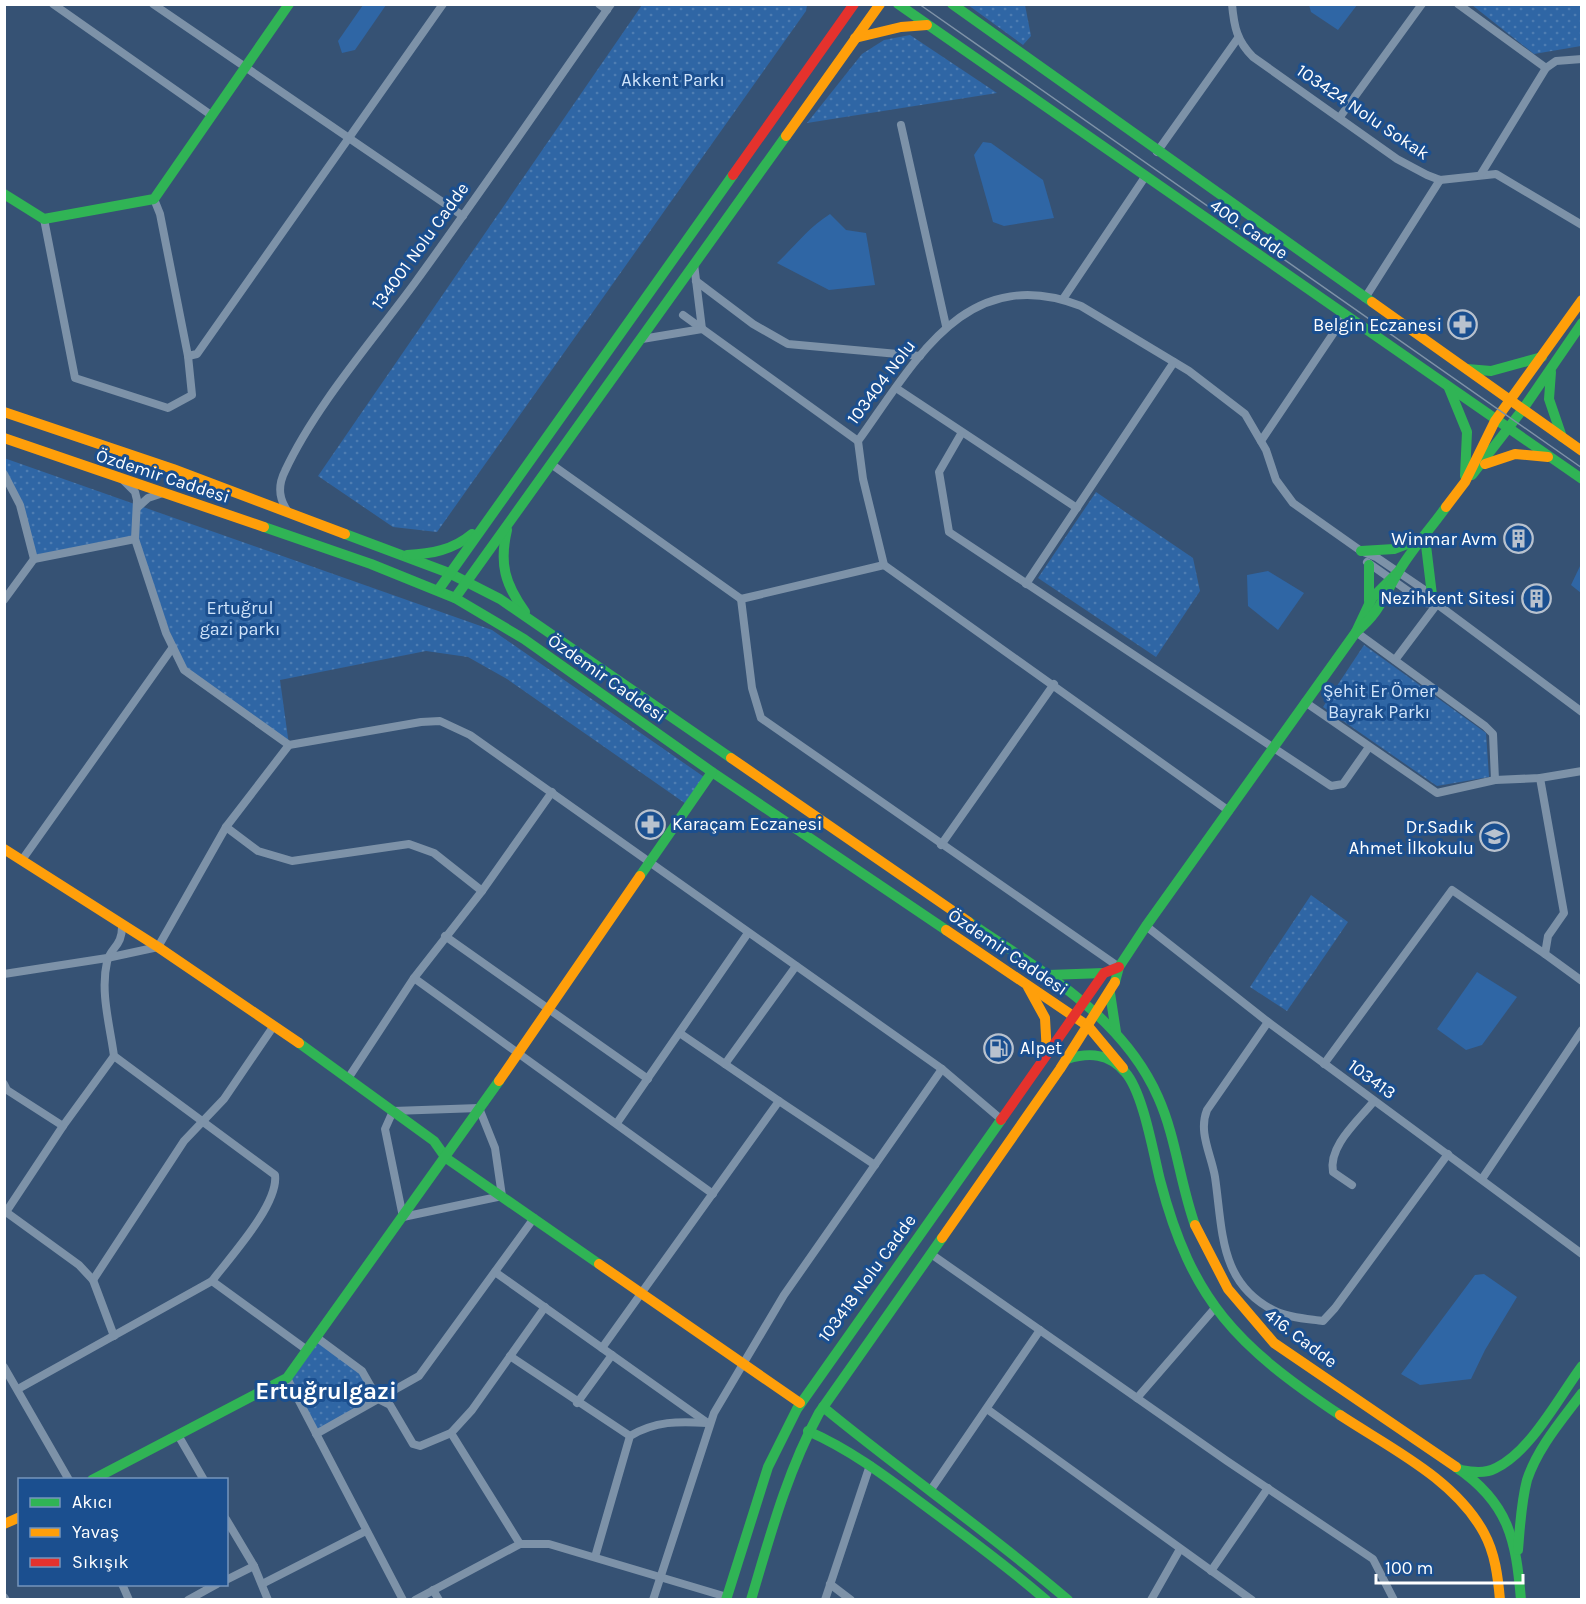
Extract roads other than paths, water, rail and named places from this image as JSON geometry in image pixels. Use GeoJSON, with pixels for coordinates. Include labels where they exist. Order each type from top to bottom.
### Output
{"type":"FeatureCollection","features":[{"type":"Feature","properties":{"kind":"main road"},"geometry":{"type":"LineString","coordinates":[[4,194],[44,219],[154,199],[290,4]]}},
{"type":"Feature","properties":{"kind":"main road"},"geometry":{"type":"LineString","coordinates":[[837,26],[844,4]]}},
{"type":"Feature","properties":{"kind":"main road"},"geometry":{"type":"LineString","coordinates":[[439,590],[854,4]]}},
{"type":"Feature","properties":{"kind":"main road"},"geometry":{"type":"LineString","coordinates":[[455,598],[880,4]]}},
{"type":"Feature","properties":{"kind":"main road","name":"400. Cadde"},"geometry":{"type":"LineString","coordinates":[[898,4],[1507,430],[1554,458],[1581,479]]}},
{"type":"Feature","properties":{"kind":"main road","name":"400. Cadde"},"geometry":{"type":"LineString","coordinates":[[952,4],[1157,152],[1511,399],[1581,451]]}},
{"type":"Feature","properties":{"kind":"main road"},"geometry":{"type":"LineString","coordinates":[[855,38],[901,27],[927,25]]}},
{"type":"Feature","properties":{"kind":"main road"},"geometry":{"type":"LineString","coordinates":[[1465,482],[1495,421],[1543,357],[1581,300]]}},
{"type":"Feature","properties":{"kind":"main road"},"geometry":{"type":"LineString","coordinates":[[1356,632],[1368,622],[1394,577],[1465,482],[1482,465],[1581,323]]}},
{"type":"Feature","properties":{"kind":"main road"},"geometry":{"type":"LineString","coordinates":[[1464,368],[1491,371],[1543,357]]}},
{"type":"Feature","properties":{"kind":"main road"},"geometry":{"type":"LineString","coordinates":[[1552,365],[1548,383],[1549,399],[1562,437]]}},
{"type":"Feature","properties":{"kind":"main road"},"geometry":{"type":"LineString","coordinates":[[1449,388],[1467,432],[1465,482]]}},
{"type":"Feature","properties":{"kind":"main road","name":"Özdemir Caddesi"},"geometry":{"type":"LineString","coordinates":[[4,412],[130,454],[466,581],[531,620],[1084,1001]]}},
{"type":"Feature","properties":{"kind":"main road","name":"Özdemir Caddesi"},"geometry":{"type":"LineString","coordinates":[[4,438],[163,494],[275,530],[439,590],[455,598],[524,639],[712,772],[1088,1026],[1123,1068],[1136,1094],[1168,1213],[1197,1282],[1215,1308],[1266,1361],[1426,1472],[1460,1501],[1484,1532],[1496,1562],[1500,1599]]}},
{"type":"Feature","properties":{"kind":"main road"},"geometry":{"type":"LineString","coordinates":[[1482,465],[1495,458],[1514,455],[1554,458]]}},
{"type":"Feature","properties":{"kind":"main road"},"geometry":{"type":"LineString","coordinates":[[400,555],[440,552],[464,542],[492,515]]}},
{"type":"Feature","properties":{"kind":"main road"},"geometry":{"type":"LineString","coordinates":[[509,523],[501,554],[501,570],[510,592],[531,620]]}},
{"type":"Feature","properties":{"kind":"main road"},"geometry":{"type":"LineString","coordinates":[[1361,551],[1394,549],[1425,537]]}},
{"type":"Feature","properties":{"kind":"main road"},"geometry":{"type":"LineString","coordinates":[[1425,537],[1434,599]]}},
{"type":"Feature","properties":{"kind":"main road"},"geometry":{"type":"LineString","coordinates":[[1369,565],[1369,601]]}},
{"type":"Feature","properties":{"kind":"main road"},"geometry":{"type":"LineString","coordinates":[[751,1599],[782,1493],[808,1431],[822,1407],[1067,1059],[1110,993],[1119,967],[1146,926],[1229,811],[1272,746],[1356,632],[1369,601],[1378,588],[1394,577]]}},
{"type":"Feature","properties":{"kind":"main road"},"geometry":{"type":"LineString","coordinates":[[94,1478],[287,1378],[446,1158],[712,772]]}},
{"type":"Feature","properties":{"kind":"main road"},"geometry":{"type":"LineString","coordinates":[[4,849],[158,946],[349,1077],[434,1141],[446,1158],[800,1403]]}},
{"type":"Feature","properties":{"kind":"main road"},"geometry":{"type":"LineString","coordinates":[[1048,975],[1104,973],[1119,967]]}},
{"type":"Feature","properties":{"kind":"main road","name":"103418 Nolu Cadde"},"geometry":{"type":"LineString","coordinates":[[727,1598],[768,1467],[800,1403],[1104,973]]}},
{"type":"Feature","properties":{"kind":"main road"},"geometry":{"type":"LineString","coordinates":[[1014,975],[1030,990],[1041,1008],[1048,1037],[1047,1056]]}},
{"type":"Feature","properties":{"kind":"main road"},"geometry":{"type":"LineString","coordinates":[[1110,993],[1116,1032]]}},
{"type":"Feature","properties":{"kind":"main road","name":"416. Cadde"},"geometry":{"type":"LineString","coordinates":[[1084,1001],[1116,1032],[1134,1054],[1154,1087],[1164,1113],[1199,1240],[1220,1280],[1250,1321],[1274,1342],[1460,1470],[1491,1498],[1503,1514],[1517,1553]]}},
{"type":"Feature","properties":{"kind":"main road"},"geometry":{"type":"LineString","coordinates":[[1067,1059],[1083,1054],[1099,1054],[1123,1068]]}},
{"type":"Feature","properties":{"kind":"main road"},"geometry":{"type":"LineString","coordinates":[[1460,1470],[1487,1472],[1512,1459],[1581,1366]]}},
{"type":"Feature","properties":{"kind":"main road","name":"416. Cadde"},"geometry":{"type":"LineString","coordinates":[[1521,1599],[1517,1553],[1524,1493],[1530,1473],[1548,1440],[1581,1393]]}},
{"type":"Feature","properties":{"kind":"main road"},"geometry":{"type":"LineString","coordinates":[[822,1407],[1005,1546],[1068,1599]]}},
{"type":"Feature","properties":{"kind":"main road"},"geometry":{"type":"LineString","coordinates":[[808,1431],[835,1442],[870,1465],[1006,1564],[1046,1599]]}},
{"type":"Feature","properties":{"kind":"main road"},"geometry":{"type":"LineString","coordinates":[[4,1524],[18,1518]]}},
{"type":"Feature","properties":{"kind":"street"},"geometry":{"type":"LineString","coordinates":[[53,4],[211,115]]}},
{"type":"Feature","properties":{"kind":"street"},"geometry":{"type":"LineString","coordinates":[[153,4],[463,216]]}},
{"type":"Feature","properties":{"kind":"street"},"geometry":{"type":"LineString","coordinates":[[188,356],[198,354],[443,4]]}},
{"type":"Feature","properties":{"kind":"street"},"geometry":{"type":"LineString","coordinates":[[599,4],[609,7]]}},
{"type":"Feature","properties":{"kind":"street"},"geometry":{"type":"LineString","coordinates":[[1157,152],[1238,38],[1234,27],[1232,4]]}},
{"type":"Feature","properties":{"kind":"street"},"geometry":{"type":"LineString","coordinates":[[1340,117],[1422,4]]}},
{"type":"Feature","properties":{"kind":"street"},"geometry":{"type":"LineString","coordinates":[[1458,4],[1546,68]]}},
{"type":"Feature","properties":{"kind":"street","name":"134001 Nolu Cadde"},"geometry":{"type":"LineString","coordinates":[[289,513],[281,502],[280,487],[284,472],[312,424],[463,216],[609,7]]}},
{"type":"Feature","properties":{"kind":"street","name":"103424 Nolu Sokak"},"geometry":{"type":"LineString","coordinates":[[1238,38],[1253,57],[1397,159],[1440,180],[1481,174],[1505,177],[1578,224],[1581,232]]}},
{"type":"Feature","properties":{"kind":"street"},"geometry":{"type":"LineString","coordinates":[[1481,174],[1546,68],[1556,61],[1581,58]]}},
{"type":"Feature","properties":{"kind":"street"},"geometry":{"type":"LineString","coordinates":[[901,125],[946,326]]}},
{"type":"Feature","properties":{"kind":"street"},"geometry":{"type":"LineString","coordinates":[[1062,299],[1145,177]]}},
{"type":"Feature","properties":{"kind":"street"},"geometry":{"type":"LineString","coordinates":[[1365,298],[1440,180]]}},
{"type":"Feature","properties":{"kind":"street"},"geometry":{"type":"LineString","coordinates":[[44,219],[75,378],[168,408],[192,395],[188,356],[160,214],[154,199]]}},
{"type":"Feature","properties":{"kind":"street"},"geometry":{"type":"LineString","coordinates":[[694,264],[702,329]]}},
{"type":"Feature","properties":{"kind":"street"},"geometry":{"type":"LineString","coordinates":[[696,281],[753,324],[788,344],[920,356]]}},
{"type":"Feature","properties":{"kind":"street","name":"103404 Nolu"},"geometry":{"type":"LineString","coordinates":[[884,565],[863,479],[858,441],[920,356],[946,326],[971,309],[1000,298],[1032,294],[1062,299],[1081,306],[1174,362],[1245,414],[1261,441],[1276,480],[1293,503],[1361,551],[1376,557],[1394,577]]}},
{"type":"Feature","properties":{"kind":"street"},"geometry":{"type":"LineString","coordinates":[[683,315],[858,441]]}},
{"type":"Feature","properties":{"kind":"street"},"geometry":{"type":"LineString","coordinates":[[1261,441],[1345,316]]}},
{"type":"Feature","properties":{"kind":"street"},"geometry":{"type":"LineString","coordinates":[[642,339],[702,329]]}},
{"type":"Feature","properties":{"kind":"street"},"geometry":{"type":"LineString","coordinates":[[1026,584],[1174,362]]}},
{"type":"Feature","properties":{"kind":"street"},"geometry":{"type":"LineString","coordinates":[[896,388],[962,434],[1077,508]]}},
{"type":"Feature","properties":{"kind":"street"},"geometry":{"type":"LineString","coordinates":[[962,434],[939,472],[948,532],[1331,786],[1343,784],[1369,747]]}},
{"type":"Feature","properties":{"kind":"street"},"geometry":{"type":"LineString","coordinates":[[551,464],[741,599],[752,688],[761,718],[1119,967]]}},
{"type":"Feature","properties":{"kind":"street"},"geometry":{"type":"LineString","coordinates":[[4,474],[22,513],[34,559]]}},
{"type":"Feature","properties":{"kind":"street"},"geometry":{"type":"LineString","coordinates":[[123,480],[135,492],[138,507],[135,539],[173,647],[184,670],[289,745]]}},
{"type":"Feature","properties":{"kind":"street"},"geometry":{"type":"LineString","coordinates":[[138,507],[148,498],[163,494]]}},
{"type":"Feature","properties":{"kind":"street"},"geometry":{"type":"LineString","coordinates":[[4,600],[34,559],[135,539]]}},
{"type":"Feature","properties":{"kind":"street"},"geometry":{"type":"LineString","coordinates":[[1361,551],[1369,565],[1434,599],[1581,712]]}},
{"type":"Feature","properties":{"kind":"street"},"geometry":{"type":"LineString","coordinates":[[741,599],[884,565],[1054,684],[1229,811]]}},
{"type":"Feature","properties":{"kind":"street"},"geometry":{"type":"LineString","coordinates":[[1395,660],[1434,599]]}},
{"type":"Feature","properties":{"kind":"street"},"geometry":{"type":"LineString","coordinates":[[1356,632],[1493,734],[1495,780]]}},
{"type":"Feature","properties":{"kind":"street"},"geometry":{"type":"LineString","coordinates":[[22,860],[173,647]]}},
{"type":"Feature","properties":{"kind":"street"},"geometry":{"type":"LineString","coordinates":[[941,845],[1054,684]]}},
{"type":"Feature","properties":{"kind":"street"},"geometry":{"type":"LineString","coordinates":[[1305,702],[1437,793],[1495,780],[1540,778],[1581,771]]}},
{"type":"Feature","properties":{"kind":"street"},"geometry":{"type":"LineString","coordinates":[[4,974],[107,958],[158,946],[225,827],[289,745],[421,722],[440,721],[470,735],[552,792],[942,1069],[1002,1120]]}},
{"type":"Feature","properties":{"kind":"street"},"geometry":{"type":"LineString","coordinates":[[1540,778],[1564,913],[1548,936],[1545,954]]}},
{"type":"Feature","properties":{"kind":"street"},"geometry":{"type":"LineString","coordinates":[[349,1077],[414,978],[482,891],[552,792]]}},
{"type":"Feature","properties":{"kind":"street"},"geometry":{"type":"LineString","coordinates":[[225,827],[258,851],[292,861],[410,844],[434,853],[482,891]]}},
{"type":"Feature","properties":{"kind":"street"},"geometry":{"type":"LineString","coordinates":[[1324,1064],[1452,890],[1581,981]]}},
{"type":"Feature","properties":{"kind":"street"},"geometry":{"type":"LineString","coordinates":[[114,1336],[93,1280],[79,1265],[5,1212],[114,1056],[104,981],[107,958],[119,945],[122,924]]}},
{"type":"Feature","properties":{"kind":"street","name":"103413"},"geometry":{"type":"LineString","coordinates":[[1146,926],[1268,1022],[1581,1254]]}},
{"type":"Feature","properties":{"kind":"street"},"geometry":{"type":"LineString","coordinates":[[617,1123],[681,1034],[748,933]]}},
{"type":"Feature","properties":{"kind":"street"},"geometry":{"type":"LineString","coordinates":[[445,936],[648,1079]]}},
{"type":"Feature","properties":{"kind":"street"},"geometry":{"type":"LineString","coordinates":[[725,1064],[796,966]]}},
{"type":"Feature","properties":{"kind":"street"},"geometry":{"type":"LineString","coordinates":[[414,978],[713,1194]]}},
{"type":"Feature","properties":{"kind":"street"},"geometry":{"type":"LineString","coordinates":[[1268,1022],[1207,1110],[1202,1123],[1215,1174],[1225,1254],[1237,1280],[1253,1297],[1278,1313],[1323,1321],[1335,1308],[1448,1154]]}},
{"type":"Feature","properties":{"kind":"street"},"geometry":{"type":"LineString","coordinates":[[93,1280],[184,1141],[224,1099],[273,1027]]}},
{"type":"Feature","properties":{"kind":"street"},"geometry":{"type":"LineString","coordinates":[[1482,1179],[1581,1030]]}},
{"type":"Feature","properties":{"kind":"street"},"geometry":{"type":"LineString","coordinates":[[681,1034],[875,1165]]}},
{"type":"Feature","properties":{"kind":"street"},"geometry":{"type":"LineString","coordinates":[[18,1389],[212,1281],[266,1208],[277,1186],[276,1175],[263,1163],[114,1056]]}},
{"type":"Feature","properties":{"kind":"street"},"geometry":{"type":"LineString","coordinates":[[653,1599],[709,1424],[784,1295],[942,1069]]}},
{"type":"Feature","properties":{"kind":"street"},"geometry":{"type":"LineString","coordinates":[[5,1088],[63,1126]]}},
{"type":"Feature","properties":{"kind":"street"},"geometry":{"type":"LineString","coordinates":[[602,1348],[779,1101]]}},
{"type":"Feature","properties":{"kind":"street"},"geometry":{"type":"LineString","coordinates":[[1352,1185],[1333,1172],[1331,1162],[1336,1149],[1374,1101]]}},
{"type":"Feature","properties":{"kind":"street"},"geometry":{"type":"LineString","coordinates":[[479,1108],[495,1148],[502,1196],[403,1217],[384,1129],[393,1111],[479,1108]]}},
{"type":"Feature","properties":{"kind":"street"},"geometry":{"type":"LineString","coordinates":[[316,1434],[419,1376],[534,1218]]}},
{"type":"Feature","properties":{"kind":"street"},"geometry":{"type":"LineString","coordinates":[[931,1254],[1373,1559],[1394,1599]]}},
{"type":"Feature","properties":{"kind":"street"},"geometry":{"type":"LineString","coordinates":[[495,1272],[709,1424]]}},
{"type":"Feature","properties":{"kind":"street"},"geometry":{"type":"LineString","coordinates":[[212,1281],[307,1350]]}},
{"type":"Feature","properties":{"kind":"street"},"geometry":{"type":"LineString","coordinates":[[316,1337],[362,1371],[378,1399],[390,1405],[413,1444],[420,1446],[451,1433],[472,1410],[544,1307]]}},
{"type":"Feature","properties":{"kind":"street"},"geometry":{"type":"LineString","coordinates":[[1137,1398],[1215,1308]]}},
{"type":"Feature","properties":{"kind":"street"},"geometry":{"type":"LineString","coordinates":[[930,1491],[1040,1330]]}},
{"type":"Feature","properties":{"kind":"street"},"geometry":{"type":"LineString","coordinates":[[577,1402],[612,1355]]}},
{"type":"Feature","properties":{"kind":"street"},"geometry":{"type":"LineString","coordinates":[[510,1356],[630,1436]]}},
{"type":"Feature","properties":{"kind":"street"},"geometry":{"type":"LineString","coordinates":[[4,1367],[68,1478]]}},
{"type":"Feature","properties":{"kind":"street"},"geometry":{"type":"LineString","coordinates":[[287,1378],[403,1599]]}},
{"type":"Feature","properties":{"kind":"street"},"geometry":{"type":"LineString","coordinates":[[987,1408],[1210,1571],[1252,1599]]}},
{"type":"Feature","properties":{"kind":"street"},"geometry":{"type":"LineString","coordinates":[[595,1557],[630,1436],[646,1427],[666,1422],[709,1424]]}},
{"type":"Feature","properties":{"kind":"street"},"geometry":{"type":"LineString","coordinates":[[451,1433],[520,1544]]}},
{"type":"Feature","properties":{"kind":"street"},"geometry":{"type":"LineString","coordinates":[[178,1435],[203,1478]]}},
{"type":"Feature","properties":{"kind":"street"},"geometry":{"type":"LineString","coordinates":[[825,1599],[870,1465]]}},
{"type":"Feature","properties":{"kind":"street"},"geometry":{"type":"LineString","coordinates":[[1210,1571],[1268,1488]]}},
{"type":"Feature","properties":{"kind":"street"},"geometry":{"type":"LineString","coordinates":[[228,1522],[254,1566],[268,1599]]}},
{"type":"Feature","properties":{"kind":"street"},"geometry":{"type":"LineString","coordinates":[[262,1584],[366,1531]]}},
{"type":"Feature","properties":{"kind":"street"},"geometry":{"type":"LineString","coordinates":[[415,1599],[520,1544],[549,1544],[727,1598]]}},
{"type":"Feature","properties":{"kind":"street"},"geometry":{"type":"LineString","coordinates":[[1151,1599],[1180,1549]]}},
{"type":"Feature","properties":{"kind":"street"},"geometry":{"type":"LineString","coordinates":[[228,1579],[254,1566]]}},
{"type":"Feature","properties":{"kind":"street"},"geometry":{"type":"LineString","coordinates":[[830,1584],[851,1599]]}},
{"type":"Feature","properties":{"kind":"street"},"geometry":{"type":"LineString","coordinates":[[188,1599],[214,1586]]}},
{"type":"Feature","properties":{"kind":"street"},"geometry":{"type":"LineString","coordinates":[[434,1590],[439,1599]]}},
{"type":"Feature","properties":{"kind":"tram line"},"geometry":{"type":"LineString","coordinates":[[919,4],[1582,468]]}},
{"type":"Feature","properties":{"kind":"place","name":"Belgin Eczanesi"},"geometry":{"type":"Point","coordinates":[1463,325]}},
{"type":"Feature","properties":{"kind":"place","name":"Winmar Avm"},"geometry":{"type":"Point","coordinates":[1518,539]}},
{"type":"Feature","properties":{"kind":"place","name":"Nezihkent Sitesi"},"geometry":{"type":"Point","coordinates":[1536,598]}},
{"type":"Feature","properties":{"kind":"place","name":"Karaçam Eczanesi"},"geometry":{"type":"Point","coordinates":[651,824]}},
{"type":"Feature","properties":{"kind":"place","name":"Dr.Sadık Ahmet İlkokulu"},"geometry":{"type":"Point","coordinates":[1495,837]}},
{"type":"Feature","properties":{"kind":"place","name":"Alpet"},"geometry":{"type":"Point","coordinates":[999,1048]}},
{"type":"Feature","properties":{"kind":"district","name":"Ertuğrulgazi"},"geometry":{"type":"Point","coordinates":[326,1391]}},
{"type":"Feature","properties":{"kind":"park label","name":"Akkent Parkı"},"geometry":{"type":"Point","coordinates":[673,80]}},
{"type":"Feature","properties":{"kind":"park label","name":"Ertuğrul gazi parkı"},"geometry":{"type":"Point","coordinates":[240,618]}},
{"type":"Feature","properties":{"kind":"park label","name":"Şehit Er Ömer Bayrak Parkı"},"geometry":{"type":"Point","coordinates":[1379,701]}}]}
